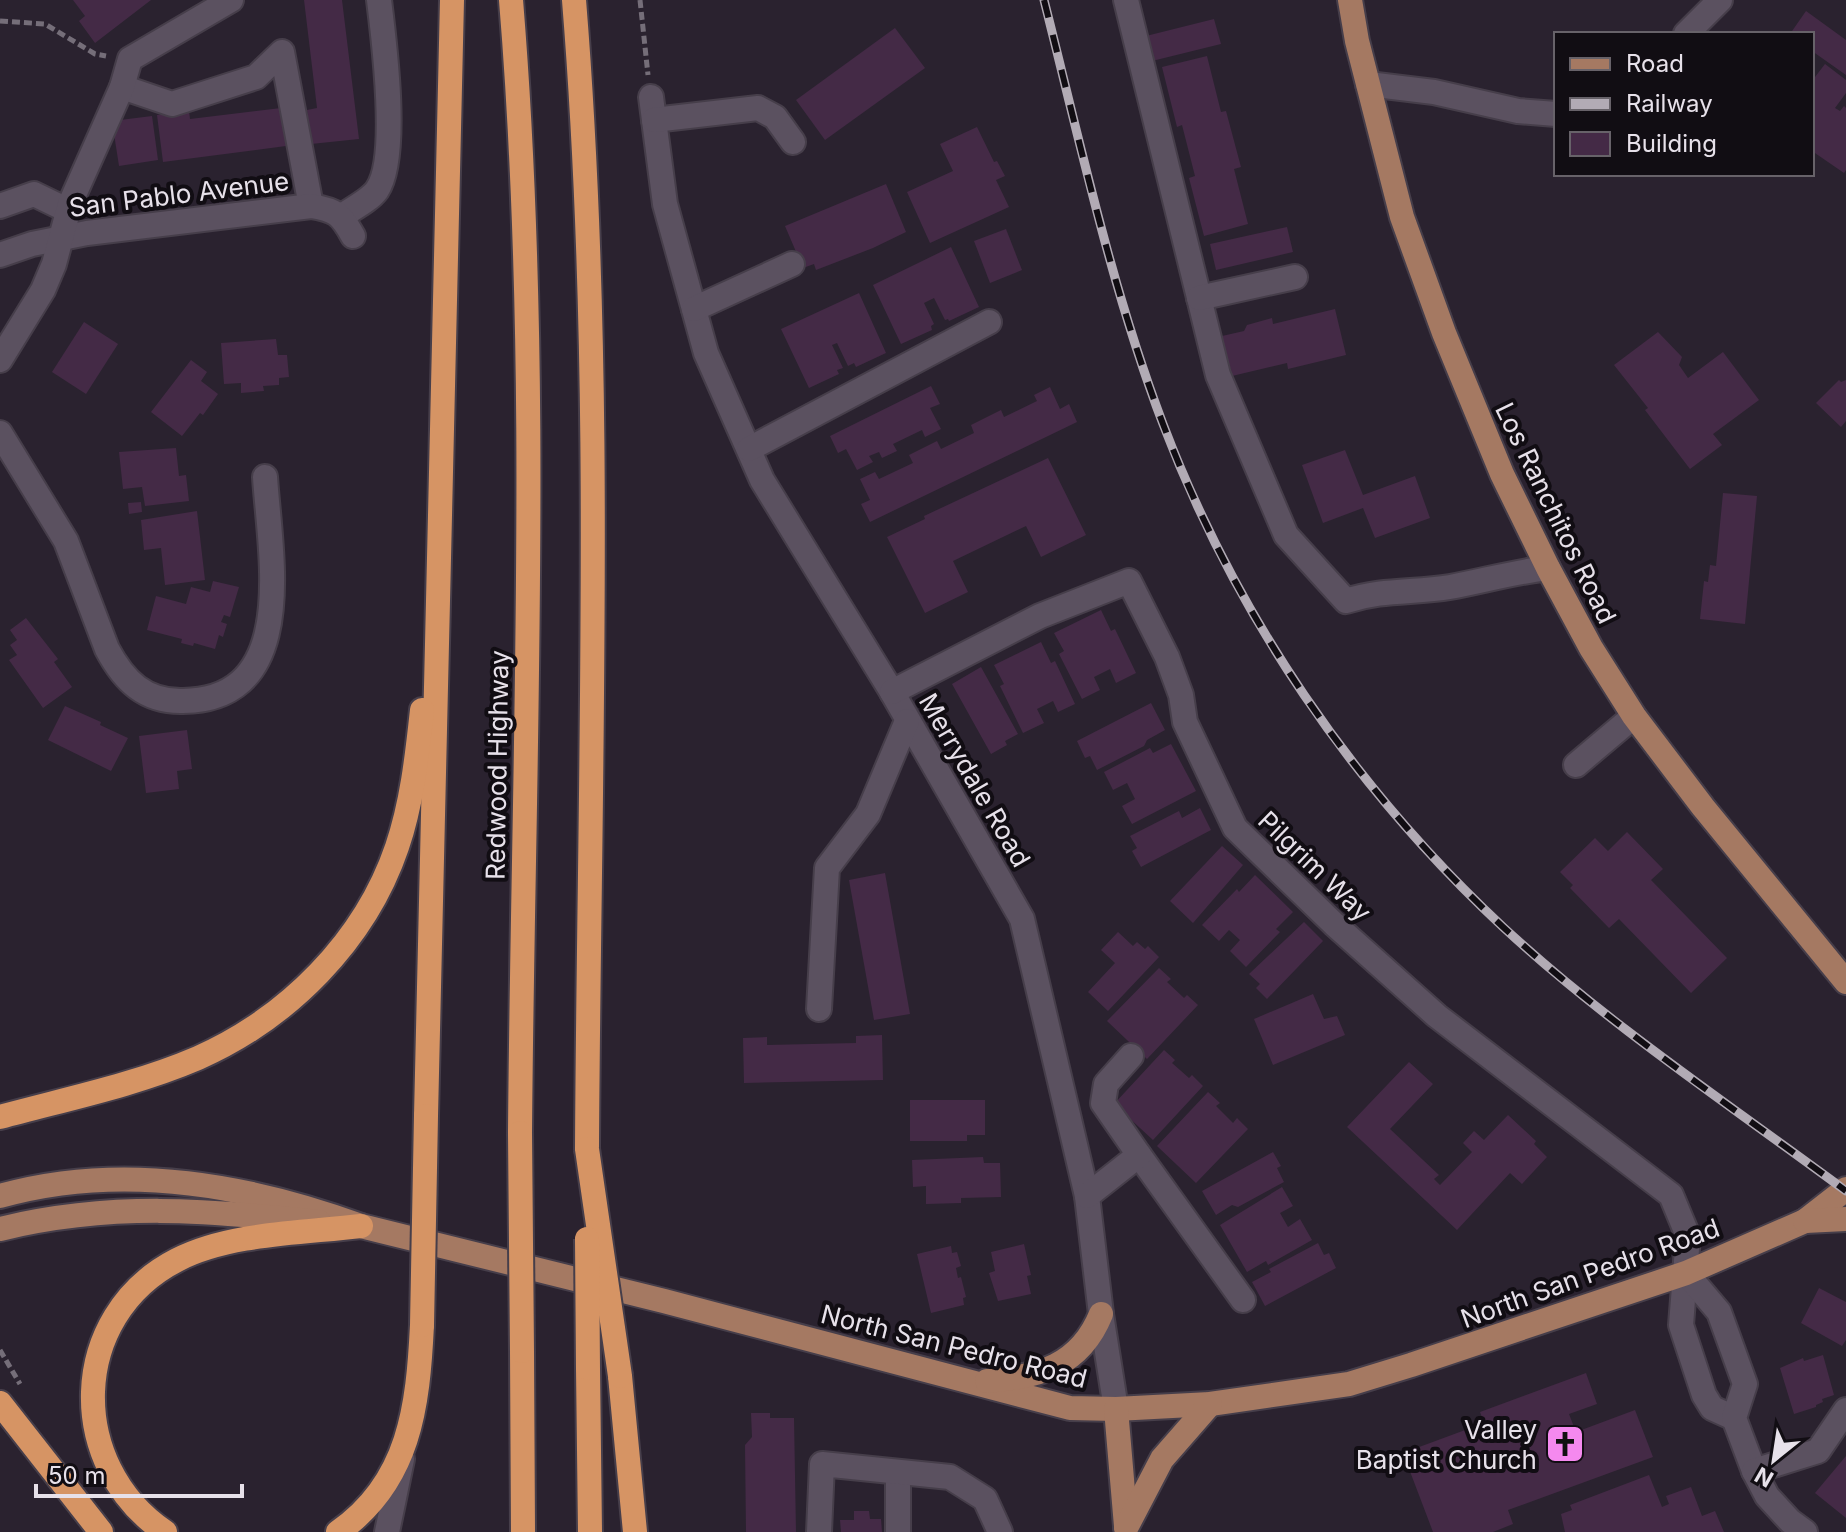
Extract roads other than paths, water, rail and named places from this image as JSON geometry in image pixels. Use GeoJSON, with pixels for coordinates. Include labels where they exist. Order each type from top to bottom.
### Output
{"type":"FeatureCollection","features":[{"type":"Feature","properties":{"kind":"highway"},"geometry":{"type":"LineString","coordinates":[[338,1532],[362,1514],[389,1480],[406,1444],[412,1418],[422,1325],[452,0]]}},
{"type":"Feature","properties":{"kind":"highway","name":"Redwood Highway"},"geometry":{"type":"LineString","coordinates":[[511,0],[522,164],[530,419],[520,1133],[523,1532]]}},
{"type":"Feature","properties":{"kind":"highway"},"geometry":{"type":"LineString","coordinates":[[574,0],[586,201],[593,411],[587,1149],[590,1532]]}},
{"type":"Feature","properties":{"kind":"highway"},"geometry":{"type":"LineString","coordinates":[[0,1117],[168,1069],[244,1034],[309,983],[362,918],[388,871],[411,795],[420,733],[440,496]]}},
{"type":"Feature","properties":{"kind":"highway"},"geometry":{"type":"LineString","coordinates":[[587,1149],[620,1376],[635,1532]]}},
{"type":"Feature","properties":{"kind":"highway"},"geometry":{"type":"LineString","coordinates":[[165,1532],[135,1507],[117,1484],[95,1428],[95,1369],[102,1342],[115,1316],[132,1294],[154,1274],[196,1252],[230,1242],[361,1226]]}},
{"type":"Feature","properties":{"kind":"highway"},"geometry":{"type":"LineString","coordinates":[[0,1403],[100,1531]]}},
{"type":"Feature","properties":{"kind":"highway"},"geometry":{"type":"LineString","coordinates":[[0,1422],[100,1531]]}},
{"type":"Feature","properties":{"kind":"main road","name":"Los Ranchitos Road"},"geometry":{"type":"LineString","coordinates":[[1350,0],[1402,217],[1444,333],[1502,474],[1548,568],[1591,648],[1634,716],[1712,819],[1846,982]]}},
{"type":"Feature","properties":{"kind":"main road","name":"North San Pedro Road"},"geometry":{"type":"LineString","coordinates":[[0,1196],[47,1186],[102,1180],[183,1182],[287,1201],[361,1226],[664,1301],[968,1383],[1070,1408],[1116,1409],[1210,1404],[1349,1384],[1686,1273],[1805,1221],[1846,1189]]}},
{"type":"Feature","properties":{"kind":"main road","name":"North San Pedro Road"},"geometry":{"type":"LineString","coordinates":[[0,1229],[84,1214],[147,1209],[212,1211],[361,1226]]}},
{"type":"Feature","properties":{"kind":"main road","name":"North San Pedro Road"},"geometry":{"type":"LineString","coordinates":[[1805,1221],[1846,1219]]}},
{"type":"Feature","properties":{"kind":"main road"},"geometry":{"type":"LineString","coordinates":[[968,1383],[1015,1378],[1059,1364],[1082,1347],[1101,1314]]}},
{"type":"Feature","properties":{"kind":"main road"},"geometry":{"type":"LineString","coordinates":[[1126,1530],[1162,1459],[1210,1404]]}},
{"type":"Feature","properties":{"kind":"main road","name":"Merrydale Road"},"geometry":{"type":"LineString","coordinates":[[1116,1409],[1126,1530]]}},
{"type":"Feature","properties":{"kind":"street"},"geometry":{"type":"LineString","coordinates":[[0,360],[43,290],[71,200],[122,87],[130,59],[231,0]]}},
{"type":"Feature","properties":{"kind":"street","name":"San Pablo Avenue"},"geometry":{"type":"LineString","coordinates":[[0,255],[62,237],[311,206],[328,209],[348,226],[377,190],[388,153],[386,62],[379,0]]}},
{"type":"Feature","properties":{"kind":"street"},"geometry":{"type":"LineString","coordinates":[[1126,0],[1218,375],[1286,535],[1346,601],[1371,593],[1448,587],[1512,572],[1548,568]]}},
{"type":"Feature","properties":{"kind":"street"},"geometry":{"type":"LineString","coordinates":[[1688,32],[1720,0]]}},
{"type":"Feature","properties":{"kind":"street"},"geometry":{"type":"LineString","coordinates":[[122,87],[172,104],[256,77],[282,52],[311,206]]}},
{"type":"Feature","properties":{"kind":"street"},"geometry":{"type":"LineString","coordinates":[[1368,84],[1434,92],[1518,111],[1554,114]]}},
{"type":"Feature","properties":{"kind":"street","name":"Merrydale Road"},"geometry":{"type":"LineString","coordinates":[[793,142],[775,117],[758,108],[653,109],[665,204],[706,353],[762,480],[892,692],[1022,919],[1087,1196],[1116,1409]]}},
{"type":"Feature","properties":{"kind":"street"},"geometry":{"type":"LineString","coordinates":[[0,206],[34,194],[71,200]]}},
{"type":"Feature","properties":{"kind":"street"},"geometry":{"type":"LineString","coordinates":[[694,309],[792,264]]}},
{"type":"Feature","properties":{"kind":"street"},"geometry":{"type":"LineString","coordinates":[[1199,298],[1295,277]]}},
{"type":"Feature","properties":{"kind":"street"},"geometry":{"type":"LineString","coordinates":[[749,449],[989,322]]}},
{"type":"Feature","properties":{"kind":"street"},"geometry":{"type":"LineString","coordinates":[[0,433],[66,541],[116,665],[138,689],[154,698],[170,701],[206,699],[234,689],[245,679],[261,654],[271,606],[265,477]]}},
{"type":"Feature","properties":{"kind":"street","name":"Pilgrim Way"},"geometry":{"type":"LineString","coordinates":[[892,692],[1040,616],[1129,581],[1167,657],[1181,695],[1185,722],[1235,828],[1334,924],[1437,1016],[1671,1195],[1688,1236],[1686,1273]]}},
{"type":"Feature","properties":{"kind":"street"},"geometry":{"type":"LineString","coordinates":[[1576,765],[1634,716]]}},
{"type":"Feature","properties":{"kind":"street"},"geometry":{"type":"LineString","coordinates":[[819,1009],[827,868],[868,814],[907,721]]}},
{"type":"Feature","properties":{"kind":"street"},"geometry":{"type":"LineString","coordinates":[[1131,1056],[1106,1084],[1103,1103],[1243,1300]]}},
{"type":"Feature","properties":{"kind":"street"},"geometry":{"type":"LineString","coordinates":[[1087,1196],[1139,1155]]}},
{"type":"Feature","properties":{"kind":"street"},"geometry":{"type":"LineString","coordinates":[[1686,1273],[1681,1325],[1699,1381],[1712,1408],[1734,1418]]}},
{"type":"Feature","properties":{"kind":"street"},"geometry":{"type":"LineString","coordinates":[[1686,1273],[1719,1312],[1745,1384],[1734,1418],[1754,1471],[1767,1496],[1805,1532]]}},
{"type":"Feature","properties":{"kind":"street"},"geometry":{"type":"LineString","coordinates":[[1754,1471],[1818,1451],[1846,1410]]}},
{"type":"Feature","properties":{"kind":"street"},"geometry":{"type":"LineString","coordinates":[[387,1532],[412,1418]]}},
{"type":"Feature","properties":{"kind":"street"},"geometry":{"type":"LineString","coordinates":[[819,1532],[822,1464],[950,1477],[985,1499],[1000,1532]]}},
{"type":"Feature","properties":{"kind":"street"},"geometry":{"type":"LineString","coordinates":[[898,1472],[898,1532]]}},
{"type":"Feature","properties":{"kind":"railway"},"geometry":{"type":"LineString","coordinates":[[1044,0],[1112,267],[1163,424],[1192,495],[1226,564],[1263,631],[1304,695],[1397,816],[1448,873],[1503,927],[1585,998],[1846,1191]]}},
{"type":"Feature","properties":{"kind":"place","name":"Valley Baptist Church"},"geometry":{"type":"Point","coordinates":[1565,1444]}}]}
